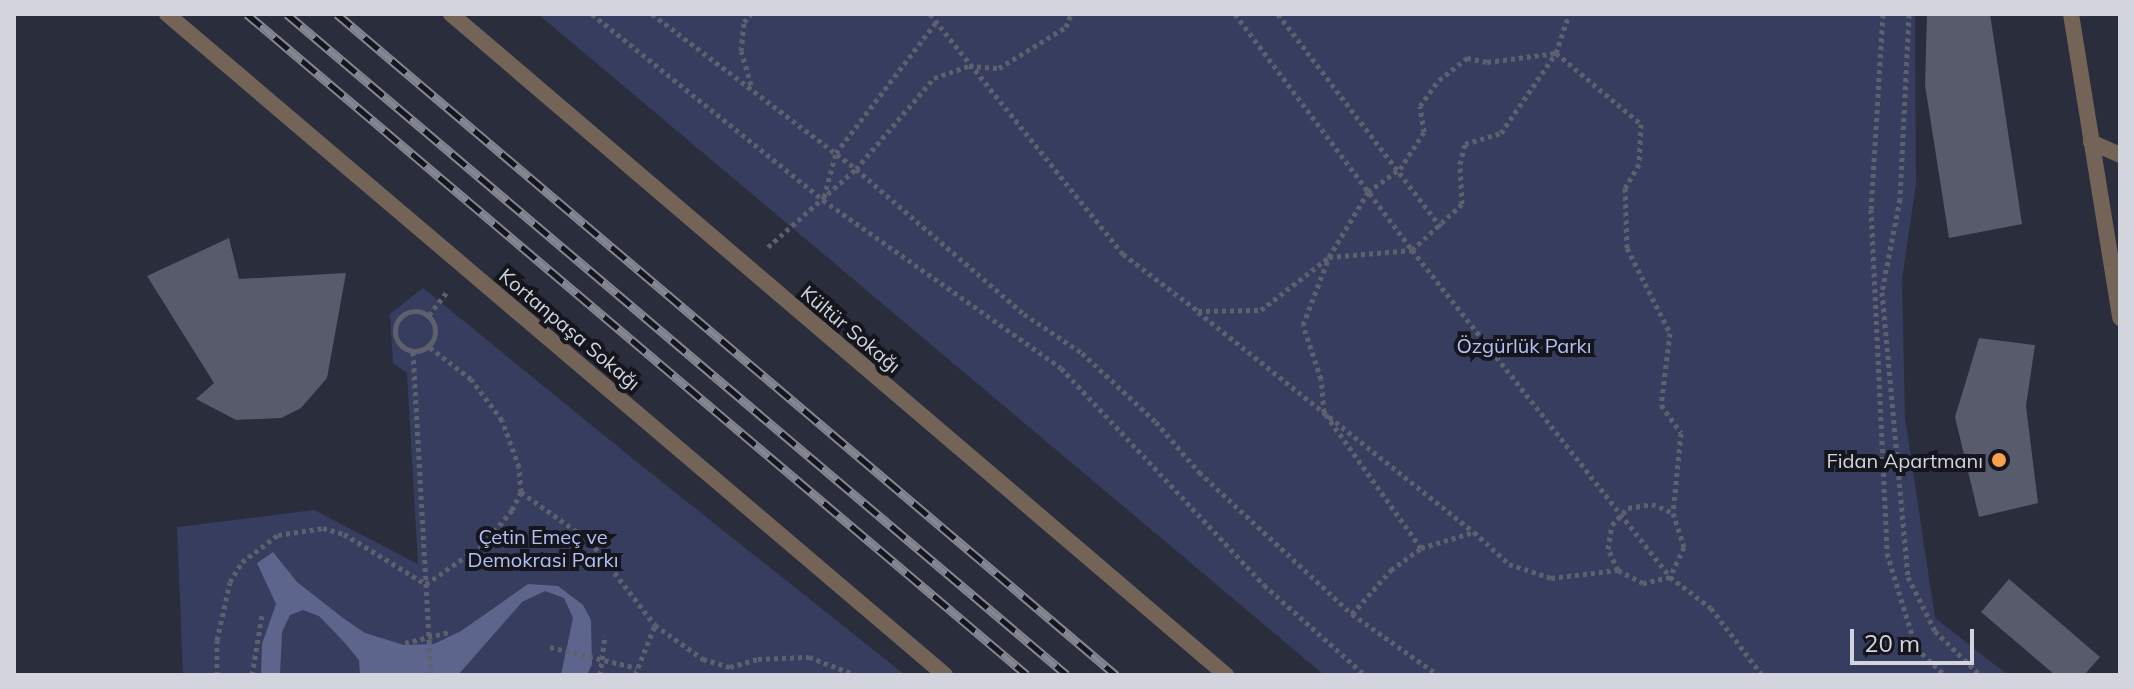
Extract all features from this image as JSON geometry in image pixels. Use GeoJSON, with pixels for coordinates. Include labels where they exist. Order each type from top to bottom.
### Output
{"type":"FeatureCollection","features":[{"type":"Feature","properties":{"kind":"street","name":"Kortanpaşa Sokağı"},"geometry":{"type":"LineString","coordinates":[[167,14],[945,675]]}},
{"type":"Feature","properties":{"kind":"street","name":"Kültür Sokağı"},"geometry":{"type":"LineString","coordinates":[[451,14],[1226,675]]}},
{"type":"Feature","properties":{"kind":"street"},"geometry":{"type":"LineString","coordinates":[[2071,14],[2120,318]]}},
{"type":"Feature","properties":{"kind":"street"},"geometry":{"type":"LineString","coordinates":[[2091,142],[2120,155]]}},
{"type":"Feature","properties":{"kind":"path"},"geometry":{"type":"LineString","coordinates":[[592,14],[823,200],[1061,368],[1264,585],[1365,675]]}},
{"type":"Feature","properties":{"kind":"path"},"geometry":{"type":"LineString","coordinates":[[652,14],[751,86],[856,169],[1024,314],[1082,353],[1156,422],[1199,472],[1352,614],[1438,675]]}},
{"type":"Feature","properties":{"kind":"path"},"geometry":{"type":"LineString","coordinates":[[751,14],[744,22],[741,51],[751,86]]}},
{"type":"Feature","properties":{"kind":"path"},"geometry":{"type":"LineString","coordinates":[[930,14],[1123,254],[1474,532],[1509,564],[1551,578],[1618,570],[1643,583],[1670,577]]}},
{"type":"Feature","properties":{"kind":"path"},"geometry":{"type":"LineString","coordinates":[[746,266],[856,169],[934,78],[969,66],[999,68],[1066,27],[1071,14]]}},
{"type":"Feature","properties":{"kind":"path"},"geometry":{"type":"LineString","coordinates":[[1235,14],[1412,250],[1670,577],[1711,608],[1762,675]]}},
{"type":"Feature","properties":{"kind":"path"},"geometry":{"type":"LineString","coordinates":[[1278,14],[1400,169],[1441,227]]}},
{"type":"Feature","properties":{"kind":"path"},"geometry":{"type":"LineString","coordinates":[[1198,311],[1261,310],[1329,257],[1412,250],[1441,227],[1462,204],[1460,164],[1465,144],[1501,133],[1556,53],[1569,14]]}},
{"type":"Feature","properties":{"kind":"path"},"geometry":{"type":"LineString","coordinates":[[1883,14],[1871,209],[1887,553],[1916,648],[1945,675]]}},
{"type":"Feature","properties":{"kind":"path"},"geometry":{"type":"LineString","coordinates":[[1909,14],[1900,199],[1882,292],[1908,577],[1935,631],[1980,675]]}},
{"type":"Feature","properties":{"kind":"path"},"geometry":{"type":"LineString","coordinates":[[823,200],[836,153],[936,22]]}},
{"type":"Feature","properties":{"kind":"path"},"geometry":{"type":"LineString","coordinates":[[1421,548],[1324,412],[1321,379],[1303,325],[1329,257],[1368,192],[1400,169],[1424,132],[1420,106],[1439,80],[1467,58],[1487,62],[1556,53],[1641,124],[1639,164],[1625,188],[1627,248],[1670,333],[1661,405],[1681,433],[1673,513],[1684,547],[1670,577]]}},
{"type":"Feature","properties":{"kind":"path"},"geometry":{"type":"LineString","coordinates":[[413,352],[428,346],[435,337],[429,315],[407,311],[399,316],[395,335],[413,352],[431,675]]}},
{"type":"Feature","properties":{"kind":"path"},"geometry":{"type":"LineString","coordinates":[[426,584],[484,544],[521,492],[513,443],[489,398],[428,346]]}},
{"type":"Feature","properties":{"kind":"path"},"geometry":{"type":"LineString","coordinates":[[521,492],[590,541],[655,625],[679,646],[730,667],[798,656],[856,675]]}},
{"type":"Feature","properties":{"kind":"path"},"geometry":{"type":"LineString","coordinates":[[1618,570],[1608,549],[1612,525],[1623,514],[1652,504],[1673,513]]}},
{"type":"Feature","properties":{"kind":"path"},"geometry":{"type":"LineString","coordinates":[[217,675],[217,640],[230,582],[250,554],[278,535],[323,528],[344,534],[426,584]]}},
{"type":"Feature","properties":{"kind":"path"},"geometry":{"type":"LineString","coordinates":[[1352,614],[1391,570],[1421,548],[1474,532]]}},
{"type":"Feature","properties":{"kind":"path"},"geometry":{"type":"LineString","coordinates":[[252,675],[262,615]]}},
{"type":"Feature","properties":{"kind":"path"},"geometry":{"type":"LineString","coordinates":[[550,647],[604,660],[636,672],[655,625]]}},
{"type":"Feature","properties":{"kind":"path"},"geometry":{"type":"LineString","coordinates":[[405,643],[430,643],[449,632]]}},
{"type":"Feature","properties":{"kind":"path"},"geometry":{"type":"LineString","coordinates":[[600,675],[605,635]]}},
{"type":"Feature","properties":{"kind":"green space","name":"Özgürlük Parkı"},"geometry":{"type":"Polygon","coordinates":[[[538,14],[1915,14],[1916,184],[1902,279],[1905,418],[1935,618],[2008,675],[1324,675],[538,14]]]}},
{"type":"Feature","properties":{"kind":"green space","name":"Çetin Emeç ve Demokrasi Parkı"},"geometry":{"type":"Polygon","coordinates":[[[423,288],[905,675],[183,675],[177,527],[314,510],[418,564],[407,373],[393,363],[390,314],[423,288]]]}},
{"type":"Feature","properties":{"kind":"shaded area"},"geometry":{"type":"Polygon","coordinates":[[[273,552],[297,582],[343,618],[365,633],[404,645],[434,644],[461,631],[528,584],[558,586],[583,605],[591,620],[592,664],[587,675],[561,675],[573,618],[564,598],[545,591],[522,602],[458,675],[360,675],[359,660],[345,643],[319,616],[303,610],[290,615],[282,632],[280,675],[261,675],[262,644],[276,604],[257,563],[273,552]]]}},
{"type":"Feature","properties":{"kind":"building"},"geometry":{"type":"Polygon","coordinates":[[[1927,14],[1990,14],[2022,224],[1949,238],[1925,85],[1927,14]]]}},
{"type":"Feature","properties":{"kind":"building"},"geometry":{"type":"Polygon","coordinates":[[[229,238],[239,279],[346,273],[327,378],[301,408],[281,418],[236,420],[196,399],[214,383],[147,276],[229,238]]]}},
{"type":"Feature","properties":{"kind":"building","name":"Fidan Apartmanı"},"geometry":{"type":"Polygon","coordinates":[[[1979,338],[2035,345],[2026,406],[2038,503],[1979,517],[1955,417],[1979,338]]]}},
{"type":"Feature","properties":{"kind":"building"},"geometry":{"type":"Polygon","coordinates":[[[2009,579],[2100,657],[2084,675],[2055,675],[1981,612],[2009,579]]]}},
{"type":"Feature","properties":{"kind":"railway"},"geometry":{"type":"LineString","coordinates":[[247,14],[1027,675]]}},
{"type":"Feature","properties":{"kind":"railway"},"geometry":{"type":"LineString","coordinates":[[287,14],[1067,675]]}},
{"type":"Feature","properties":{"kind":"railway"},"geometry":{"type":"LineString","coordinates":[[337,14],[1116,675]]}},
{"type":"Feature","properties":{"kind":"place","name":"Fidan Apartmanı"},"geometry":{"type":"Point","coordinates":[1999,460]}}]}
